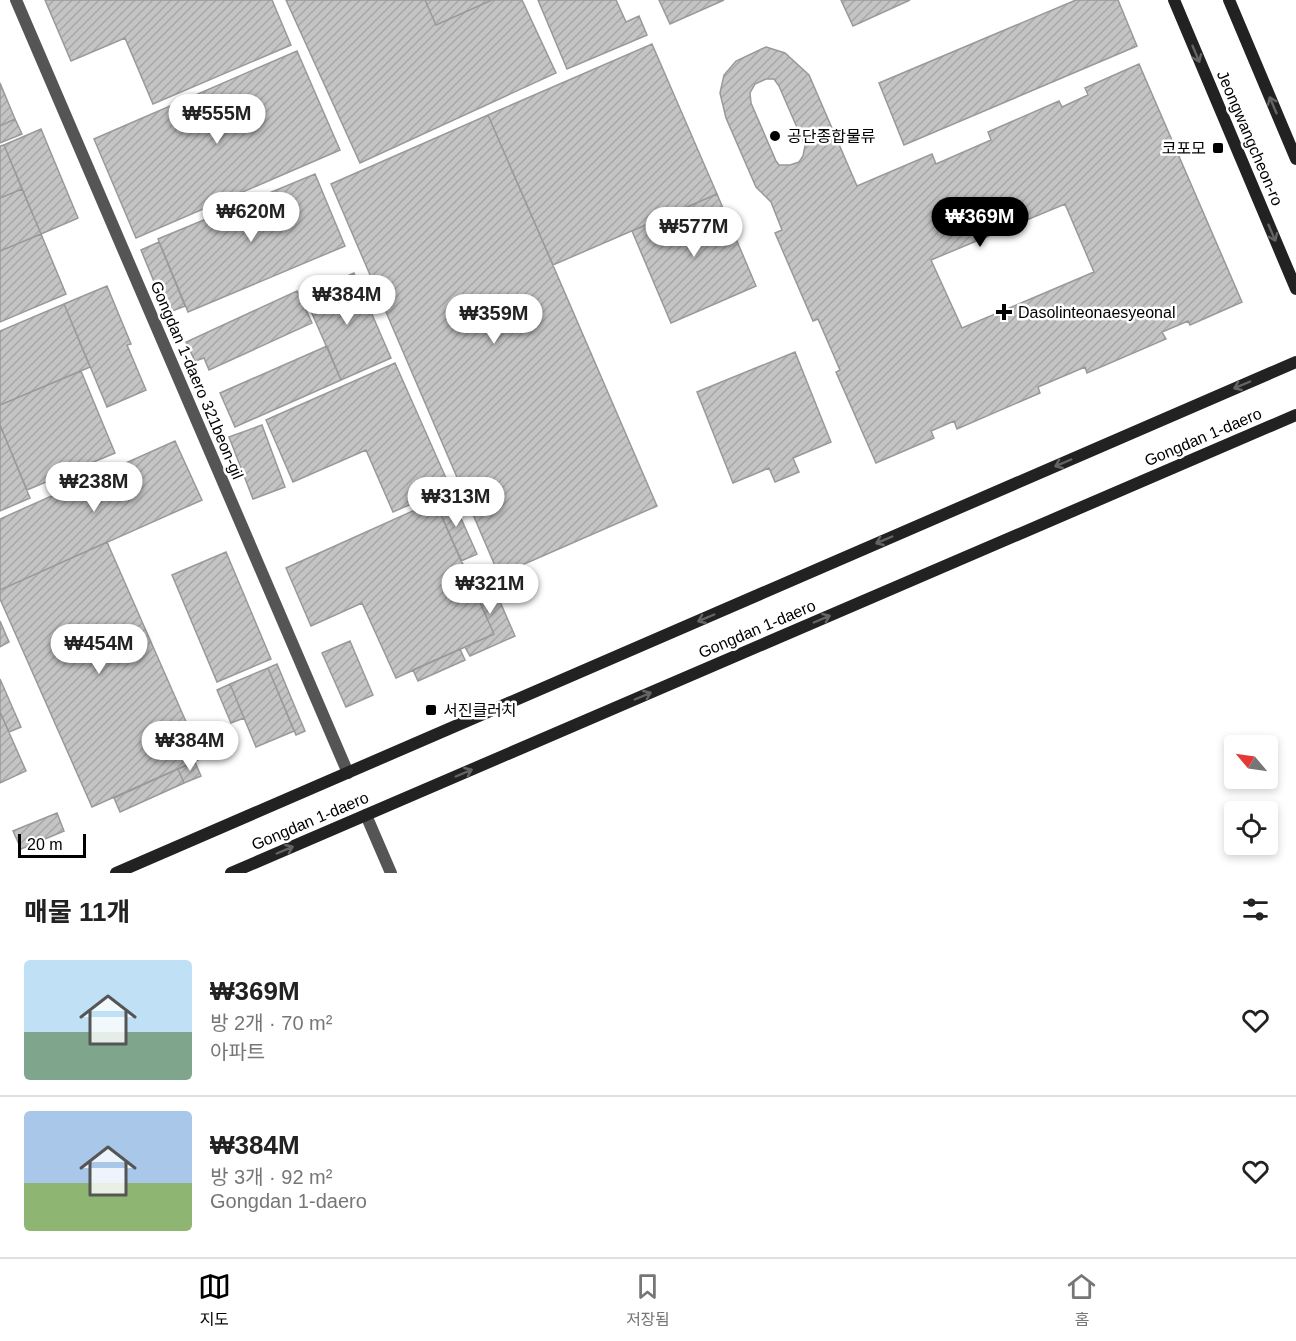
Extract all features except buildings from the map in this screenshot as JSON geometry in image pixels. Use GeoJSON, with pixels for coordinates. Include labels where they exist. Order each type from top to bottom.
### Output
{"type":"FeatureCollection","features":[{"type":"Feature","properties":{"kind":"main road","name":"Jeongwangcheon-ro"},"geometry":{"type":"LineString","coordinates":[[1174,0],[1296,289]]}},
{"type":"Feature","properties":{"kind":"main road","name":"Jeongwangcheon-ro"},"geometry":{"type":"LineString","coordinates":[[1229,0],[1296,159]]}},
{"type":"Feature","properties":{"kind":"main road"},"geometry":{"type":"LineString","coordinates":[[116,873],[1296,362]]}},
{"type":"Feature","properties":{"kind":"main road","name":"Gongdan 1-daero"},"geometry":{"type":"LineString","coordinates":[[231,873],[1296,415]]}},
{"type":"Feature","properties":{"kind":"street","name":"Gongdan 1-daero 321beon-gil"},"geometry":{"type":"LineString","coordinates":[[16,0],[348,773]]}},
{"type":"Feature","properties":{"kind":"street"},"geometry":{"type":"LineString","coordinates":[[366,815],[391,873]]}},
{"type":"Feature","properties":{"kind":"place","name":"공단종합물류"},"geometry":{"type":"Point","coordinates":[775,136]}},
{"type":"Feature","properties":{"kind":"place","name":"코포모"},"geometry":{"type":"Point","coordinates":[1218,148]}},
{"type":"Feature","properties":{"kind":"place","name":"Dasolinteonaesyeonal"},"geometry":{"type":"Point","coordinates":[1004,312]}},
{"type":"Feature","properties":{"kind":"place","name":"서진클러치"},"geometry":{"type":"Point","coordinates":[431,710]}}]}
